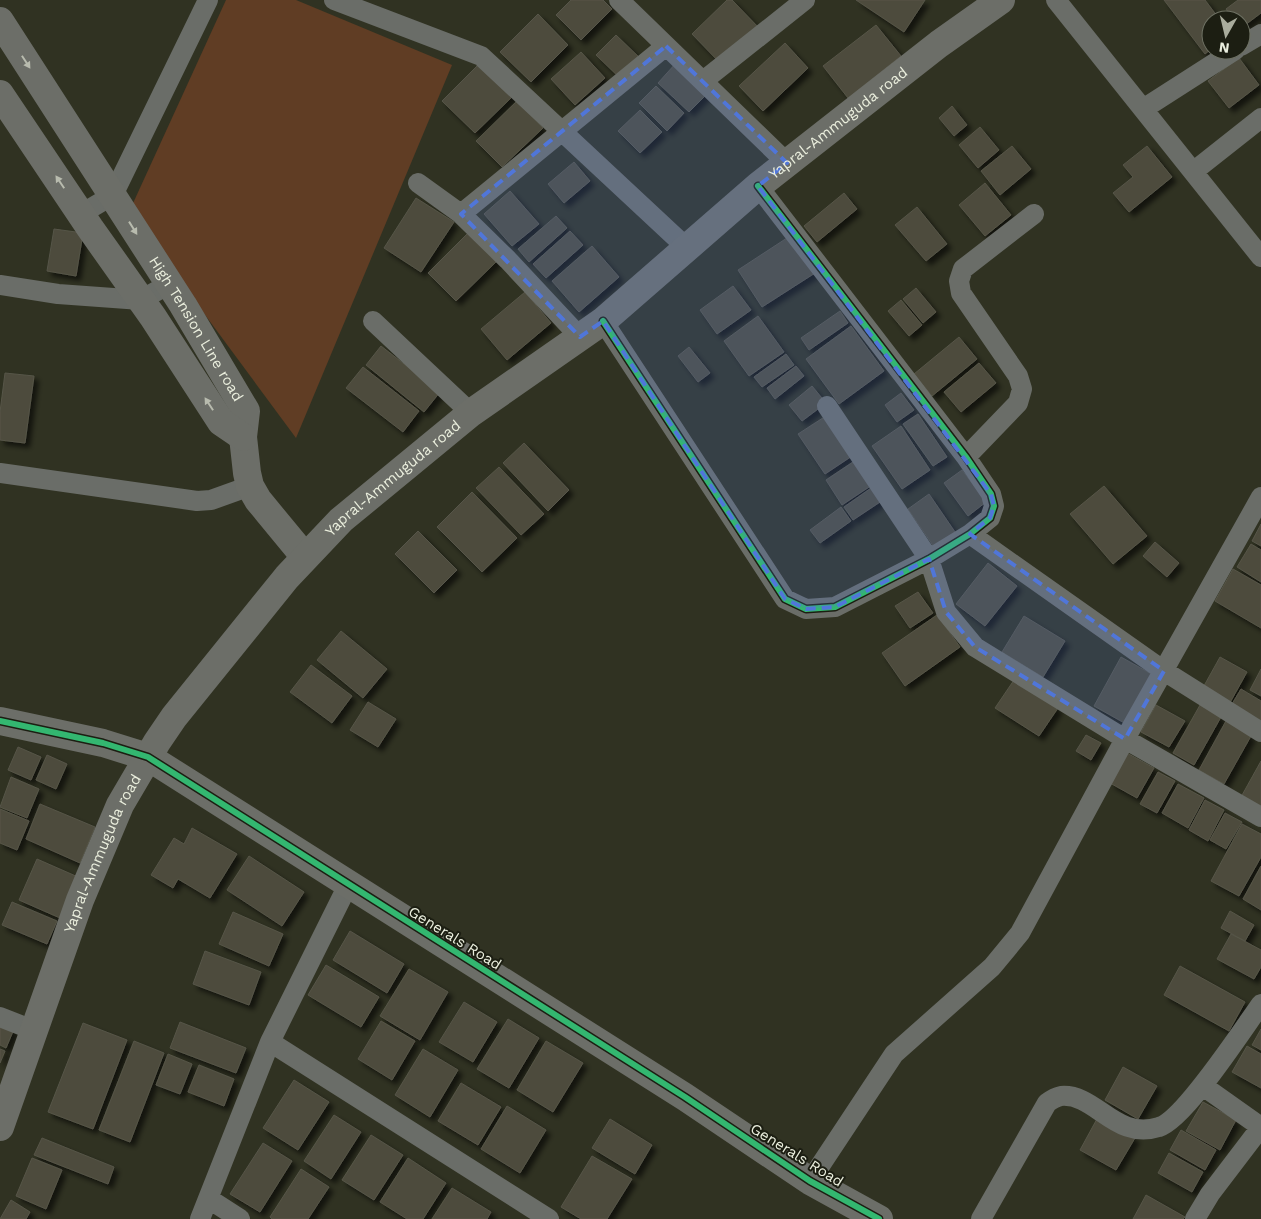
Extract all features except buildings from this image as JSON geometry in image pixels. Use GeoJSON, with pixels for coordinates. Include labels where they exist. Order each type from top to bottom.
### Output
{"type":"FeatureCollection","features":[{"type":"Feature","properties":{"kind":"street"},"geometry":{"type":"LineString","coordinates":[[81,214],[113,195],[208,0]]}},
{"type":"Feature","properties":{"kind":"street"},"geometry":{"type":"LineString","coordinates":[[334,0],[482,56],[562,133],[687,248]]}},
{"type":"Feature","properties":{"kind":"street"},"geometry":{"type":"LineString","coordinates":[[703,81],[805,0]]}},
{"type":"Feature","properties":{"kind":"street","name":"Yapral-Ammuguda road"},"geometry":{"type":"LineString","coordinates":[[0,1127],[80,900],[120,805],[174,717],[287,576],[341,520],[471,413],[602,321],[758,186],[939,44],[1001,0]]}},
{"type":"Feature","properties":{"kind":"street"},"geometry":{"type":"LineString","coordinates":[[1056,0],[1259,249]]}},
{"type":"Feature","properties":{"kind":"street"},"geometry":{"type":"LineString","coordinates":[[626,2],[666,46],[787,163]]}},
{"type":"Feature","properties":{"kind":"street","name":"High Tension Line road"},"geometry":{"type":"LineString","coordinates":[[0,21],[113,195],[246,411],[244,437],[221,422],[141,300],[0,94]]}},
{"type":"Feature","properties":{"kind":"street"},"geometry":{"type":"LineString","coordinates":[[461,214],[666,46]]}},
{"type":"Feature","properties":{"kind":"street"},"geometry":{"type":"LineString","coordinates":[[1143,109],[1219,60]]}},
{"type":"Feature","properties":{"kind":"street"},"geometry":{"type":"LineString","coordinates":[[1194,171],[1261,118]]}},
{"type":"Feature","properties":{"kind":"street"},"geometry":{"type":"LineString","coordinates":[[418,183],[461,214],[508,260],[580,337]]}},
{"type":"Feature","properties":{"kind":"street"},"geometry":{"type":"LineString","coordinates":[[602,321],[785,599],[806,609],[835,607],[929,559],[970,534],[990,518],[994,506],[991,494],[966,457],[758,186]]}},
{"type":"Feature","properties":{"kind":"street"},"geometry":{"type":"LineString","coordinates":[[966,457],[1018,403],[1022,390],[1018,376],[961,293],[960,282],[963,269],[1034,214]]}},
{"type":"Feature","properties":{"kind":"street"},"geometry":{"type":"LineString","coordinates":[[0,285],[58,294],[141,300],[169,284]]}},
{"type":"Feature","properties":{"kind":"street"},"geometry":{"type":"LineString","coordinates":[[372,322],[471,413]]}},
{"type":"Feature","properties":{"kind":"street"},"geometry":{"type":"LineString","coordinates":[[827,406],[929,559],[946,612],[975,647],[1125,739],[1261,817]]}},
{"type":"Feature","properties":{"kind":"street"},"geometry":{"type":"LineString","coordinates":[[244,437],[250,486],[258,500],[305,557]]}},
{"type":"Feature","properties":{"kind":"street"},"geometry":{"type":"LineString","coordinates":[[0,473],[197,501],[211,500],[250,486]]}},
{"type":"Feature","properties":{"kind":"street"},"geometry":{"type":"LineString","coordinates":[[810,1181],[894,1054],[992,967],[1020,934],[1125,739],[1261,497]]}},
{"type":"Feature","properties":{"kind":"street"},"geometry":{"type":"LineString","coordinates":[[970,534],[1164,671],[1261,732]]}},
{"type":"Feature","properties":{"kind":"street","name":"Generals Road"},"geometry":{"type":"LineString","coordinates":[[0,721],[103,743],[148,757],[685,1096],[810,1181],[879,1219]]}},
{"type":"Feature","properties":{"kind":"street"},"geometry":{"type":"LineString","coordinates":[[200,1219],[270,1042],[348,885]]}},
{"type":"Feature","properties":{"kind":"street"},"geometry":{"type":"LineString","coordinates":[[981,1219],[1047,1102],[1059,1096],[1077,1097],[1115,1122],[1130,1128],[1147,1129],[1161,1127],[1174,1118],[1203,1086],[1261,1004]]}},
{"type":"Feature","properties":{"kind":"street"},"geometry":{"type":"LineString","coordinates":[[0,1017],[33,1030]]}},
{"type":"Feature","properties":{"kind":"street"},"geometry":{"type":"LineString","coordinates":[[270,1042],[549,1219]]}},
{"type":"Feature","properties":{"kind":"street"},"geometry":{"type":"LineString","coordinates":[[1195,1219],[1210,1194],[1261,1127],[1203,1086]]}},
{"type":"Feature","properties":{"kind":"street"},"geometry":{"type":"LineString","coordinates":[[209,1200],[240,1219]]}},
{"type":"Feature","properties":{"kind":"highlighted area"},"geometry":{"type":"Polygon","coordinates":[[[666,46],[787,163],[758,186],[991,494],[994,506],[990,518],[970,534],[1164,671],[1125,739],[975,647],[946,612],[929,559],[835,607],[806,609],[785,599],[603,321],[580,337],[461,214],[666,46]]]}},
{"type":"Feature","properties":{"kind":"shaded area"},"geometry":{"type":"Polygon","coordinates":[[[226,0],[296,0],[452,65],[296,438],[129,212],[226,0]]]}},
{"type":"Feature","properties":{"kind":"cycle path"},"geometry":{"type":"LineString","coordinates":[[603,321],[785,599],[806,609],[835,607],[929,559],[970,534],[990,518],[994,506],[991,494],[966,457],[758,186]]}},
{"type":"Feature","properties":{"kind":"cycle path"},"geometry":{"type":"LineString","coordinates":[[0,721],[103,743],[148,757],[685,1097],[810,1181],[879,1219]]}}]}
